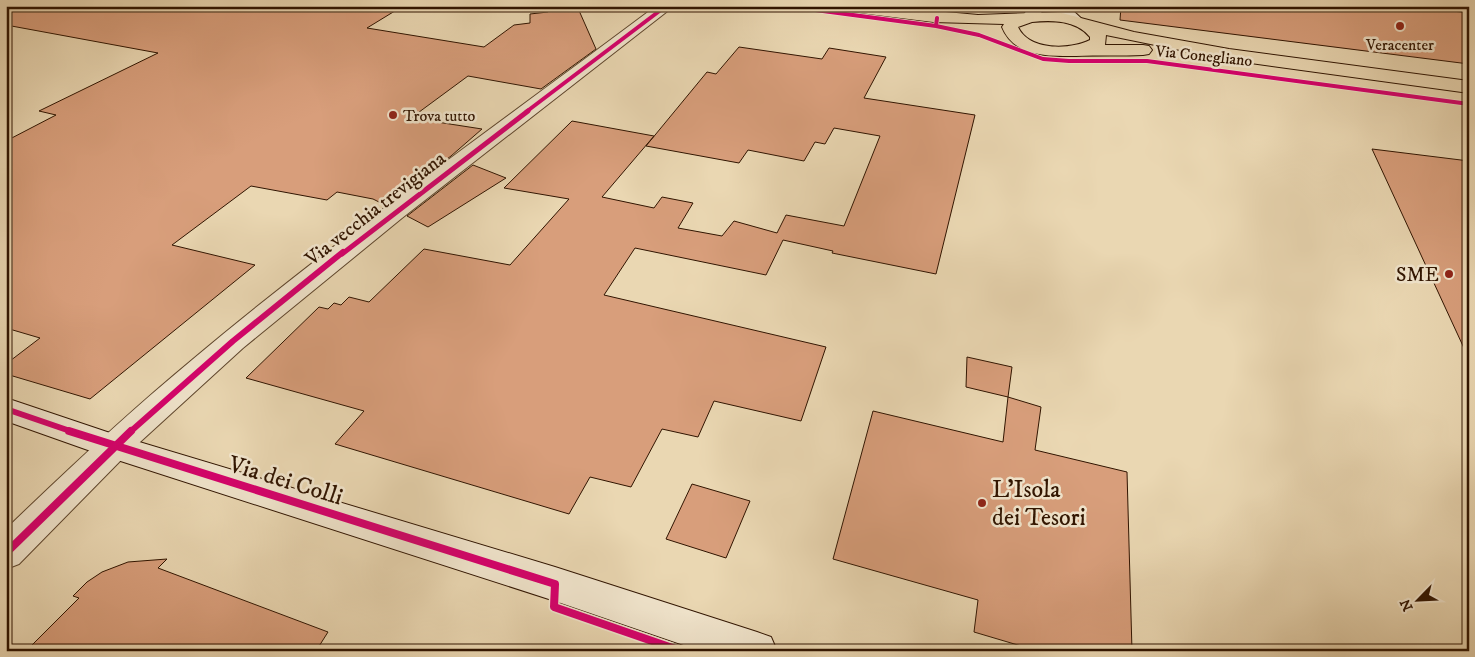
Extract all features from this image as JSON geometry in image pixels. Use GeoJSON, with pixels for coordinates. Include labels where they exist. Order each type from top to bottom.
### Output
{"type":"FeatureCollection","features":[{"type":"Feature","properties":{"kind":"main road"},"geometry":{"type":"LineString","coordinates":[[844,6],[936,18],[980,21],[1030,14]]}},
{"type":"Feature","properties":{"kind":"main road"},"geometry":{"type":"LineString","coordinates":[[1016,38],[1010,33],[1010,27],[1014,22],[1030,14]]}},
{"type":"Feature","properties":{"kind":"main road","name":"Via Conegliano"},"geometry":{"type":"LineString","coordinates":[[1030,14],[1052,17],[1138,38],[1296,64],[1469,87]]}},
{"type":"Feature","properties":{"kind":"main road"},"geometry":{"type":"LineString","coordinates":[[936,18],[1016,38]]}},
{"type":"Feature","properties":{"kind":"main road"},"geometry":{"type":"LineString","coordinates":[[1081,24],[1095,32],[1099,37],[1098,43],[1092,48],[1082,51]]}},
{"type":"Feature","properties":{"kind":"main road","name":"Via Conegliano"},"geometry":{"type":"LineString","coordinates":[[1016,38],[1038,48],[1061,52],[1150,50],[1296,64]]}},
{"type":"Feature","properties":{"kind":"street","name":"Via vecchia trevigiana"},"geometry":{"type":"LineString","coordinates":[[6,553],[113,446],[232,342],[331,262],[666,6]]}},
{"type":"Feature","properties":{"kind":"street"},"geometry":{"type":"LineString","coordinates":[[1058,6],[1081,24]]}},
{"type":"Feature","properties":{"kind":"street","name":"Via dei Colli"},"geometry":{"type":"LineString","coordinates":[[6,409],[113,446],[555,584],[757,651]]}},
{"type":"Feature","properties":{"kind":"building"},"geometry":{"type":"Polygon","coordinates":[[[6,6],[403,6],[367,28],[484,47],[514,25],[530,23],[530,14],[548,12],[546,6],[577,6],[596,49],[541,89],[468,76],[411,118],[482,129],[451,156],[385,205],[373,199],[337,192],[327,200],[251,186],[172,245],[255,265],[90,399],[6,374],[6,364],[40,338],[6,328],[6,141],[56,115],[39,111],[158,53],[6,25],[6,6]]]}},
{"type":"Feature","properties":{"kind":"building"},"geometry":{"type":"Polygon","coordinates":[[[1121,6],[1411,6],[1469,13],[1469,64],[1120,20],[1121,6]]]}},
{"type":"Feature","properties":{"kind":"building"},"geometry":{"type":"Polygon","coordinates":[[[739,47],[822,59],[829,48],[886,57],[864,98],[975,115],[936,274],[832,253],[833,251],[783,240],[766,275],[635,248],[604,295],[826,347],[801,421],[714,401],[698,437],[662,429],[631,487],[590,477],[569,514],[335,444],[364,411],[246,378],[319,307],[328,309],[334,303],[341,305],[349,297],[369,302],[424,249],[510,265],[569,199],[504,188],[572,121],[654,136],[602,197],[654,208],[662,197],[693,203],[678,228],[722,236],[734,221],[777,233],[786,215],[844,226],[880,136],[834,128],[825,144],[815,142],[804,161],[748,150],[739,163],[646,146],[707,72],[716,74],[739,47]]]}},
{"type":"Feature","properties":{"kind":"building","name":"SME"},"geometry":{"type":"Polygon","coordinates":[[[1372,149],[1469,161],[1469,359],[1385,177],[1372,149]]]}},
{"type":"Feature","properties":{"kind":"building"},"geometry":{"type":"Polygon","coordinates":[[[473,165],[506,178],[428,227],[407,216],[473,165]]]}},
{"type":"Feature","properties":{"kind":"building"},"geometry":{"type":"Polygon","coordinates":[[[967,357],[1012,367],[1008,397],[966,387],[967,357]]]}},
{"type":"Feature","properties":{"kind":"building"},"geometry":{"type":"Polygon","coordinates":[[[1008,397],[1041,407],[1035,450],[1127,472],[1132,651],[1038,651],[974,632],[978,600],[833,559],[873,411],[1003,442],[1008,397]]]}},
{"type":"Feature","properties":{"kind":"building"},"geometry":{"type":"Polygon","coordinates":[[[692,484],[750,501],[726,558],[666,539],[692,484]]]}},
{"type":"Feature","properties":{"kind":"building"},"geometry":{"type":"Polygon","coordinates":[[[167,559],[158,568],[328,632],[316,651],[26,651],[79,598],[73,596],[87,582],[102,572],[128,562],[167,559]]]}},
{"type":"Feature","properties":{"kind":"cycle path"},"geometry":{"type":"LineString","coordinates":[[6,553],[117,444],[233,341],[394,213],[666,6]]}},
{"type":"Feature","properties":{"kind":"cycle path"},"geometry":{"type":"LineString","coordinates":[[785,6],[936,26]]}},
{"type":"Feature","properties":{"kind":"cycle path"},"geometry":{"type":"LineString","coordinates":[[937,18],[936,26],[979,35],[1028,55],[1043,59],[1056,61],[1147,61],[1469,104]]}},
{"type":"Feature","properties":{"kind":"cycle path"},"geometry":{"type":"LineString","coordinates":[[6,409],[113,446],[555,584],[554,607],[681,651]]}},
{"type":"Feature","properties":{"kind":"place","name":"Veracenter"},"geometry":{"type":"Point","coordinates":[1400,26]}},
{"type":"Feature","properties":{"kind":"place","name":"Trova tutto"},"geometry":{"type":"Point","coordinates":[393,115]}},
{"type":"Feature","properties":{"kind":"place","name":"SME"},"geometry":{"type":"Point","coordinates":[1449,274]}},
{"type":"Feature","properties":{"kind":"place","name":"L'Isola dei Tesori"},"geometry":{"type":"Point","coordinates":[982,503]}}]}
